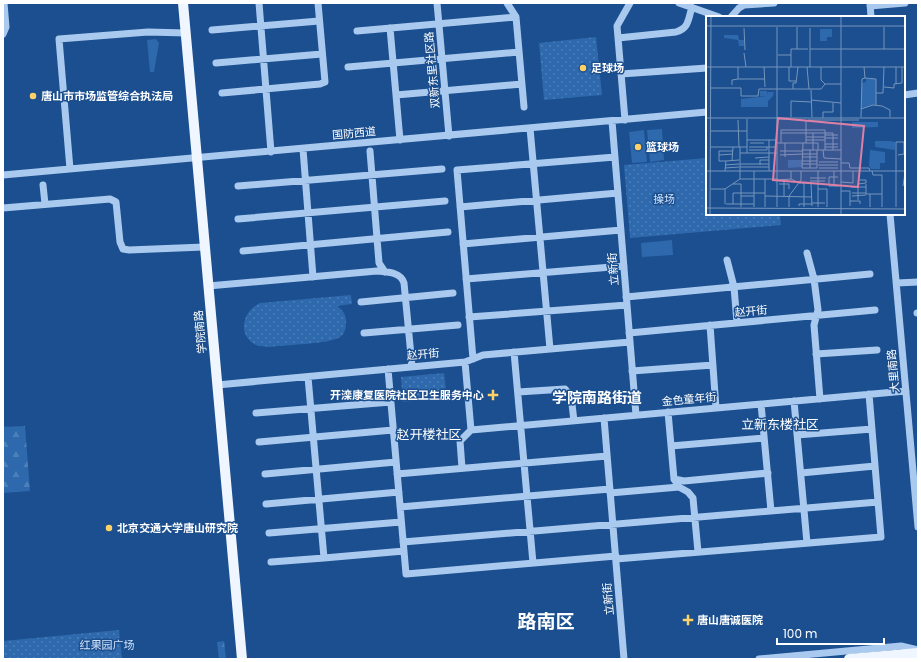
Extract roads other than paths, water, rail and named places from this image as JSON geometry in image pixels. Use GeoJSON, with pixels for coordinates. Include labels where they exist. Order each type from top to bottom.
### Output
{"type":"FeatureCollection","features":[{"type":"Feature","properties":{"kind":"main road","name":"学院南路"},"geometry":{"type":"LineString","coordinates":[[183,3],[242,659]]}},
{"type":"Feature","properties":{"kind":"main road"},"geometry":{"type":"LineString","coordinates":[[849,659],[918,653]]}},
{"type":"Feature","properties":{"kind":"street"},"geometry":{"type":"LineString","coordinates":[[3,34],[6,27],[4,3]]}},
{"type":"Feature","properties":{"kind":"street"},"geometry":{"type":"LineString","coordinates":[[259,3],[271,152]]}},
{"type":"Feature","properties":{"kind":"street"},"geometry":{"type":"LineString","coordinates":[[222,93],[320,84],[325,82],[318,3]]}},
{"type":"Feature","properties":{"kind":"street","name":"双新东里社区路"},"geometry":{"type":"LineString","coordinates":[[437,3],[449,136]]}},
{"type":"Feature","properties":{"kind":"street"},"geometry":{"type":"LineString","coordinates":[[507,3],[516,17],[524,107]]}},
{"type":"Feature","properties":{"kind":"street"},"geometry":{"type":"LineString","coordinates":[[625,120],[617,26],[630,3]]}},
{"type":"Feature","properties":{"kind":"street"},"geometry":{"type":"LineString","coordinates":[[679,3],[716,16]]}},
{"type":"Feature","properties":{"kind":"street"},"geometry":{"type":"LineString","coordinates":[[732,16],[744,5],[774,3]]}},
{"type":"Feature","properties":{"kind":"street"},"geometry":{"type":"LineString","coordinates":[[871,16],[870,4],[905,3]]}},
{"type":"Feature","properties":{"kind":"street"},"geometry":{"type":"LineString","coordinates":[[618,38],[683,30],[687,25],[692,8]]}},
{"type":"Feature","properties":{"kind":"street"},"geometry":{"type":"LineString","coordinates":[[357,31],[516,17]]}},
{"type":"Feature","properties":{"kind":"street"},"geometry":{"type":"LineString","coordinates":[[212,30],[319,20]]}},
{"type":"Feature","properties":{"kind":"street"},"geometry":{"type":"LineString","coordinates":[[390,28],[400,140]]}},
{"type":"Feature","properties":{"kind":"street"},"geometry":{"type":"LineString","coordinates":[[70,170],[59,39],[148,32],[186,33]]}},
{"type":"Feature","properties":{"kind":"street"},"geometry":{"type":"LineString","coordinates":[[348,67],[519,52]]}},
{"type":"Feature","properties":{"kind":"street"},"geometry":{"type":"LineString","coordinates":[[216,63],[322,54]]}},
{"type":"Feature","properties":{"kind":"street"},"geometry":{"type":"LineString","coordinates":[[621,74],[706,68]]}},
{"type":"Feature","properties":{"kind":"street"},"geometry":{"type":"LineString","coordinates":[[396,95],[522,84]]}},
{"type":"Feature","properties":{"kind":"street"},"geometry":{"type":"LineString","coordinates":[[905,95],[918,93]]}},
{"type":"Feature","properties":{"kind":"street","name":"国防西道"},"geometry":{"type":"LineString","coordinates":[[3,175],[706,112]]}},
{"type":"Feature","properties":{"kind":"street","name":"立新街"},"geometry":{"type":"LineString","coordinates":[[612,121],[636,416]]}},
{"type":"Feature","properties":{"kind":"street"},"geometry":{"type":"LineString","coordinates":[[530,128],[550,349]]}},
{"type":"Feature","properties":{"kind":"street"},"geometry":{"type":"LineString","coordinates":[[303,149],[314,277]]}},
{"type":"Feature","properties":{"kind":"street"},"geometry":{"type":"LineString","coordinates":[[370,151],[379,263],[385,272]]}},
{"type":"Feature","properties":{"kind":"street"},"geometry":{"type":"LineString","coordinates":[[472,359],[456,170],[615,157]]}},
{"type":"Feature","properties":{"kind":"street"},"geometry":{"type":"LineString","coordinates":[[238,186],[442,169]]}},
{"type":"Feature","properties":{"kind":"street"},"geometry":{"type":"LineString","coordinates":[[43,184],[45,204]]}},
{"type":"Feature","properties":{"kind":"street"},"geometry":{"type":"LineString","coordinates":[[460,207],[618,193]]}},
{"type":"Feature","properties":{"kind":"street"},"geometry":{"type":"LineString","coordinates":[[3,208],[110,199],[116,202],[120,242],[123,249],[204,247]]}},
{"type":"Feature","properties":{"kind":"street"},"geometry":{"type":"LineString","coordinates":[[238,218],[446,201]]}},
{"type":"Feature","properties":{"kind":"street","name":"大里南路"},"geometry":{"type":"LineString","coordinates":[[890,215],[918,527]]}},
{"type":"Feature","properties":{"kind":"street"},"geometry":{"type":"LineString","coordinates":[[463,244],[621,230]]}},
{"type":"Feature","properties":{"kind":"street"},"geometry":{"type":"LineString","coordinates":[[243,251],[448,232]]}},
{"type":"Feature","properties":{"kind":"street"},"geometry":{"type":"LineString","coordinates":[[807,253],[814,279],[818,310],[814,324],[820,399]]}},
{"type":"Feature","properties":{"kind":"street"},"geometry":{"type":"LineString","coordinates":[[727,260],[734,287],[737,323]]}},
{"type":"Feature","properties":{"kind":"street"},"geometry":{"type":"LineString","coordinates":[[466,279],[624,266]]}},
{"type":"Feature","properties":{"kind":"street"},"geometry":{"type":"LineString","coordinates":[[208,286],[385,272],[397,274],[403,278],[412,366]]}},
{"type":"Feature","properties":{"kind":"street"},"geometry":{"type":"LineString","coordinates":[[469,318],[546,311],[734,287],[870,274]]}},
{"type":"Feature","properties":{"kind":"street"},"geometry":{"type":"LineString","coordinates":[[897,283],[918,282]]}},
{"type":"Feature","properties":{"kind":"street"},"geometry":{"type":"LineString","coordinates":[[361,302],[453,293]]}},
{"type":"Feature","properties":{"kind":"street","name":"赵开街"},"geometry":{"type":"LineString","coordinates":[[629,333],[874,310]]}},
{"type":"Feature","properties":{"kind":"street"},"geometry":{"type":"LineString","coordinates":[[364,333],[458,325]]}},
{"type":"Feature","properties":{"kind":"street"},"geometry":{"type":"LineString","coordinates":[[710,326],[716,408]]}},
{"type":"Feature","properties":{"kind":"street","name":"赵开街"},"geometry":{"type":"LineString","coordinates":[[217,385],[465,362],[483,354],[630,342]]}},
{"type":"Feature","properties":{"kind":"street"},"geometry":{"type":"LineString","coordinates":[[816,354],[877,350]]}},
{"type":"Feature","properties":{"kind":"street"},"geometry":{"type":"LineString","coordinates":[[514,352],[533,563]]}},
{"type":"Feature","properties":{"kind":"street"},"geometry":{"type":"LineString","coordinates":[[462,468],[460,442],[471,430],[465,362]]}},
{"type":"Feature","properties":{"kind":"street"},"geometry":{"type":"LineString","coordinates":[[632,371],[713,364]]}},
{"type":"Feature","properties":{"kind":"street"},"geometry":{"type":"LineString","coordinates":[[388,369],[406,574],[881,537],[869,394]]}},
{"type":"Feature","properties":{"kind":"street"},"geometry":{"type":"LineString","coordinates":[[308,377],[324,558]]}},
{"type":"Feature","properties":{"kind":"street"},"geometry":{"type":"LineString","coordinates":[[518,392],[565,389],[571,396],[574,421]]}},
{"type":"Feature","properties":{"kind":"street","name":"金色童年街"},"geometry":{"type":"LineString","coordinates":[[471,430],[906,391]]}},
{"type":"Feature","properties":{"kind":"street"},"geometry":{"type":"LineString","coordinates":[[794,401],[807,543]]}},
{"type":"Feature","properties":{"kind":"street"},"geometry":{"type":"LineString","coordinates":[[256,413],[391,402]]}},
{"type":"Feature","properties":{"kind":"street"},"geometry":{"type":"LineString","coordinates":[[761,404],[771,511]]}},
{"type":"Feature","properties":{"kind":"street"},"geometry":{"type":"LineString","coordinates":[[668,412],[674,479],[679,488]]}},
{"type":"Feature","properties":{"kind":"street","name":"立新街"},"geometry":{"type":"LineString","coordinates":[[604,418],[624,659]]}},
{"type":"Feature","properties":{"kind":"street"},"geometry":{"type":"LineString","coordinates":[[910,428],[918,427]]}},
{"type":"Feature","properties":{"kind":"street"},"geometry":{"type":"LineString","coordinates":[[797,435],[872,429]]}},
{"type":"Feature","properties":{"kind":"street"},"geometry":{"type":"LineString","coordinates":[[259,442],[393,430]]}},
{"type":"Feature","properties":{"kind":"street"},"geometry":{"type":"LineString","coordinates":[[671,446],[764,438]]}},
{"type":"Feature","properties":{"kind":"street"},"geometry":{"type":"LineString","coordinates":[[397,474],[607,456]]}},
{"type":"Feature","properties":{"kind":"street"},"geometry":{"type":"LineString","coordinates":[[265,474],[396,462]]}},
{"type":"Feature","properties":{"kind":"street"},"geometry":{"type":"LineString","coordinates":[[801,473],[875,466]]}},
{"type":"Feature","properties":{"kind":"street"},"geometry":{"type":"LineString","coordinates":[[674,479],[684,481],[768,473]]}},
{"type":"Feature","properties":{"kind":"street"},"geometry":{"type":"LineString","coordinates":[[400,507],[527,496],[679,488],[688,492],[693,498],[698,552]]}},
{"type":"Feature","properties":{"kind":"street"},"geometry":{"type":"LineString","coordinates":[[266,504],[399,492]]}},
{"type":"Feature","properties":{"kind":"street"},"geometry":{"type":"LineString","coordinates":[[403,542],[878,502]]}},
{"type":"Feature","properties":{"kind":"street"},"geometry":{"type":"LineString","coordinates":[[269,533],[401,522]]}},
{"type":"Feature","properties":{"kind":"street"},"geometry":{"type":"LineString","coordinates":[[271,562],[404,551]]}},
{"type":"Feature","properties":{"kind":"street"},"geometry":{"type":"LineString","coordinates":[[759,659],[901,646],[918,650]]}},
{"type":"Feature","properties":{"kind":"place","name":"足球场"},"geometry":{"type":"Point","coordinates":[583,68]}},
{"type":"Feature","properties":{"kind":"place","name":"唐山市市场监管综合执法局"},"geometry":{"type":"Point","coordinates":[33,96]}},
{"type":"Feature","properties":{"kind":"place","name":"篮球场"},"geometry":{"type":"Point","coordinates":[638,147]}},
{"type":"Feature","properties":{"kind":"place","name":"开滦康复医院社区卫生服务中心"},"geometry":{"type":"Point","coordinates":[493,395]}},
{"type":"Feature","properties":{"kind":"place","name":"北京交通大学唐山研究院"},"geometry":{"type":"Point","coordinates":[109,528]}},
{"type":"Feature","properties":{"kind":"place","name":"唐山唐诚医院"},"geometry":{"type":"Point","coordinates":[688,620]}},
{"type":"Feature","properties":{"kind":"district","name":"学院南路街道"},"geometry":{"type":"Point","coordinates":[597,397]}},
{"type":"Feature","properties":{"kind":"district","name":"立新东楼社区"},"geometry":{"type":"Point","coordinates":[780,424]}},
{"type":"Feature","properties":{"kind":"district","name":"赵开楼社区"},"geometry":{"type":"Point","coordinates":[429,434]}},
{"type":"Feature","properties":{"kind":"district","name":"路南区"},"geometry":{"type":"Point","coordinates":[546,621]}},
{"type":"Feature","properties":{"kind":"park label","name":"操场"},"geometry":{"type":"Point","coordinates":[664,199]}},
{"type":"Feature","properties":{"kind":"park label","name":"红果园广场"},"geometry":{"type":"Point","coordinates":[107,645]}}]}
